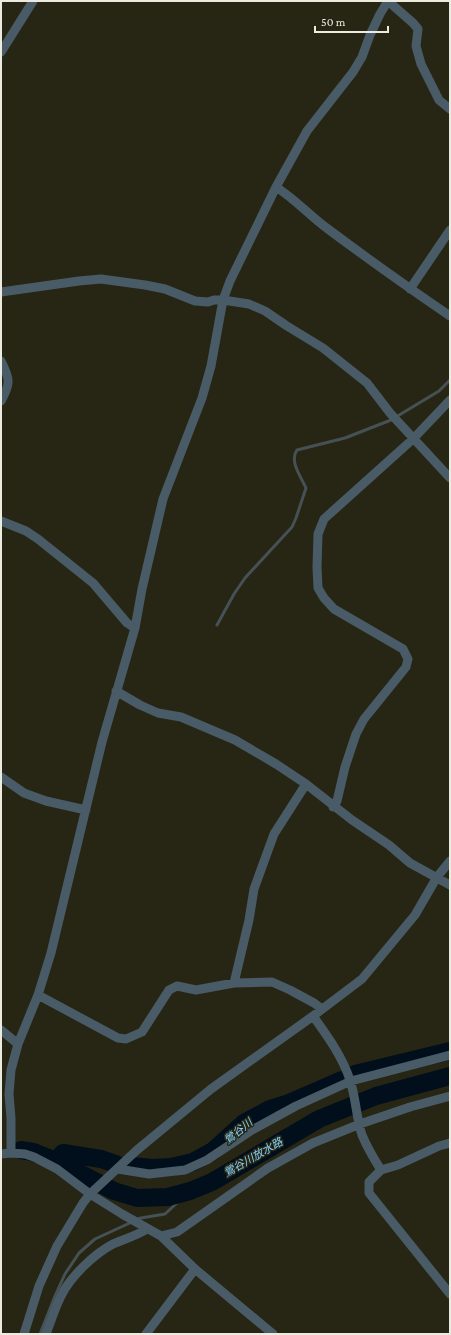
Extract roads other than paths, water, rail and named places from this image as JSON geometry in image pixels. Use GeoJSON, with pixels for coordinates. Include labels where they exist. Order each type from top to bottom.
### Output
{"type":"FeatureCollection","features":[{"type":"Feature","properties":{"kind":"street"},"geometry":{"type":"LineString","coordinates":[[1,52],[33,1]]}},
{"type":"Feature","properties":{"kind":"street"},"geometry":{"type":"LineString","coordinates":[[11,1153],[9,1094],[11,1070],[18,1044],[38,995],[51,953],[102,742],[136,628],[142,589],[159,513],[208,379],[223,300],[230,281],[276,187],[307,131],[353,72],[362,57],[374,28],[388,1],[418,29],[416,46],[421,64],[439,100],[450,109]]}},
{"type":"Feature","properties":{"kind":"street"},"geometry":{"type":"LineString","coordinates":[[276,187],[326,228],[450,316]]}},
{"type":"Feature","properties":{"kind":"street"},"geometry":{"type":"LineString","coordinates":[[410,289],[450,230]]}},
{"type":"Feature","properties":{"kind":"street"},"geometry":{"type":"LineString","coordinates":[[1,292],[101,279],[165,289],[195,301],[208,302],[223,300],[249,304],[265,311],[323,348],[367,383],[413,439],[450,478]]}},
{"type":"Feature","properties":{"kind":"street"},"geometry":{"type":"LineString","coordinates":[[1,361],[8,376],[7,390],[1,401]]}},
{"type":"Feature","properties":{"kind":"street"},"geometry":{"type":"LineString","coordinates":[[333,807],[337,800],[345,767],[356,734],[364,719],[406,667],[408,659],[403,649],[334,609],[324,598],[318,588],[318,534],[324,520],[413,439],[450,400]]}},
{"type":"Feature","properties":{"kind":"street"},"geometry":{"type":"LineString","coordinates":[[1,521],[26,531],[38,539],[93,583],[126,623],[136,628]]}},
{"type":"Feature","properties":{"kind":"street"},"geometry":{"type":"LineString","coordinates":[[116,691],[140,705],[158,713],[181,717],[235,740],[306,784],[333,807],[389,845],[410,863],[450,885]]}},
{"type":"Feature","properties":{"kind":"street"},"geometry":{"type":"LineString","coordinates":[[1,777],[24,794],[46,801],[86,810]]}},
{"type":"Feature","properties":{"kind":"street"},"geometry":{"type":"LineString","coordinates":[[234,983],[249,920],[254,889],[274,834],[306,784]]}},
{"type":"Feature","properties":{"kind":"street"},"geometry":{"type":"LineString","coordinates":[[24,1334],[39,1286],[57,1246],[83,1203],[93,1191],[137,1150],[210,1089],[313,1016],[362,979],[415,915],[437,878],[450,862]]}},
{"type":"Feature","properties":{"kind":"street"},"geometry":{"type":"LineString","coordinates":[[38,995],[118,1038],[126,1039],[142,1032],[169,990],[177,986],[196,990],[234,983],[272,982],[290,990],[322,1009]]}},
{"type":"Feature","properties":{"kind":"street"},"geometry":{"type":"LineString","coordinates":[[313,1016],[342,1058],[351,1084],[362,1134],[381,1170]]}},
{"type":"Feature","properties":{"kind":"street"},"geometry":{"type":"LineString","coordinates":[[1,1030],[18,1044]]}},
{"type":"Feature","properties":{"kind":"street"},"geometry":{"type":"LineString","coordinates":[[115,1172],[149,1174],[185,1170],[207,1160],[252,1130],[296,1106],[351,1084],[450,1055]]}},
{"type":"Feature","properties":{"kind":"street"},"geometry":{"type":"LineString","coordinates":[[160,1236],[177,1232],[268,1168],[313,1143],[359,1122],[450,1096]]}},
{"type":"Feature","properties":{"kind":"street"},"geometry":{"type":"LineString","coordinates":[[450,1143],[439,1146],[398,1165],[381,1170],[369,1182],[369,1193],[450,1294]]}},
{"type":"Feature","properties":{"kind":"street"},"geometry":{"type":"LineString","coordinates":[[1,1154],[25,1154],[34,1157],[93,1191],[126,1217],[160,1236],[195,1269],[273,1334]]}},
{"type":"Feature","properties":{"kind":"street"},"geometry":{"type":"LineString","coordinates":[[46,1334],[61,1295],[71,1279],[99,1252],[114,1244],[140,1234],[147,1229]]}},
{"type":"Feature","properties":{"kind":"street"},"geometry":{"type":"LineString","coordinates":[[146,1334],[195,1269]]}},
{"type":"Feature","properties":{"kind":"waterway"},"geometry":{"type":"LineString","coordinates":[[217,625],[234,594],[245,578],[292,527],[306,488],[295,464],[294,459],[297,450],[345,438],[391,420],[439,391],[450,380]]}},
{"type":"Feature","properties":{"kind":"waterway","name":"鶯谷川"},"geometry":{"type":"LineString","coordinates":[[355,1074],[450,1051]]}},
{"type":"Feature","properties":{"kind":"waterway","name":"鶯谷川放水路"},"geometry":{"type":"LineString","coordinates":[[21,1150],[33,1152],[56,1161],[114,1191],[137,1198],[168,1197],[190,1191],[212,1182],[319,1119],[376,1096],[450,1076]]}},
{"type":"Feature","properties":{"kind":"waterway","name":"鶯谷川"},"geometry":{"type":"LineString","coordinates":[[132,1166],[152,1168],[171,1167],[193,1162],[213,1151],[244,1123],[270,1109],[289,1103],[342,1080]]}},
{"type":"Feature","properties":{"kind":"waterway","name":"鶯谷川"},"geometry":{"type":"LineString","coordinates":[[56,1161],[63,1153],[101,1159],[116,1164]]}},
{"type":"Feature","properties":{"kind":"waterway"},"geometry":{"type":"LineString","coordinates":[[137,1219],[165,1214],[190,1191]]}},
{"type":"Feature","properties":{"kind":"waterway"},"geometry":{"type":"LineString","coordinates":[[40,1334],[65,1274],[79,1253],[95,1239],[132,1222]]}}]}
